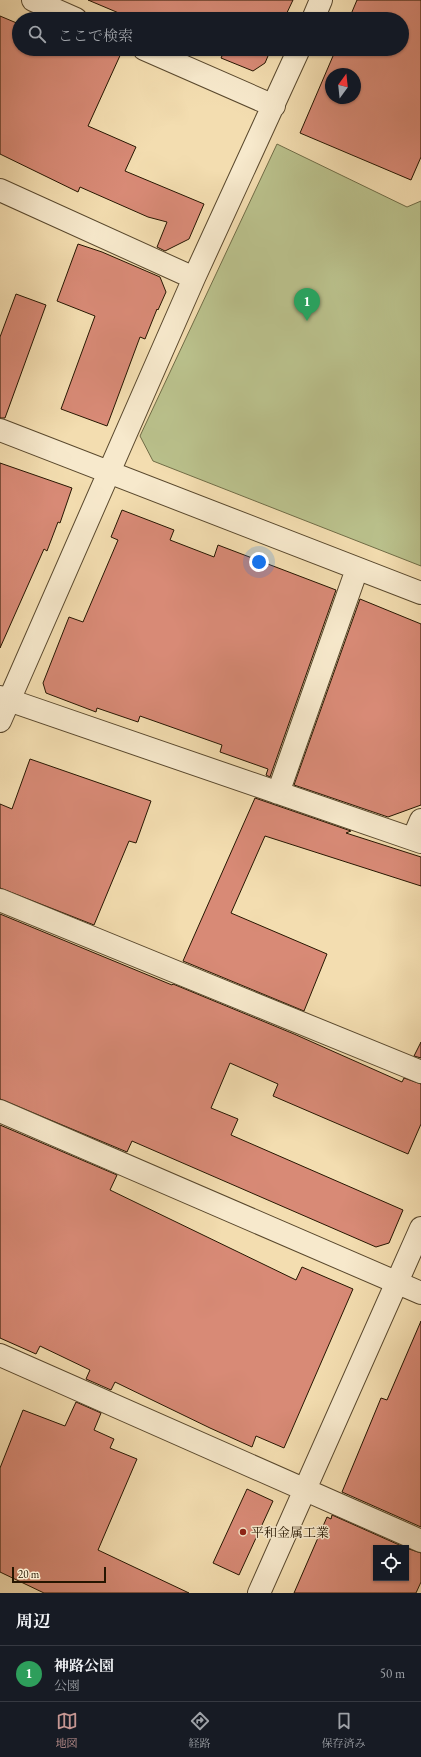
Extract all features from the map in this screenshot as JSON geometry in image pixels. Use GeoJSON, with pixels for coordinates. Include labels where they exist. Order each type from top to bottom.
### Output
{"type":"FeatureCollection","features":[{"type":"Feature","properties":{"kind":"street"},"geometry":{"type":"LineString","coordinates":[[33,0],[60,12]]}},
{"type":"Feature","properties":{"kind":"street"},"geometry":{"type":"LineString","coordinates":[[316,12],[321,0]]}},
{"type":"Feature","properties":{"kind":"street"},"geometry":{"type":"LineString","coordinates":[[160,56],[274,106]]}},
{"type":"Feature","properties":{"kind":"street"},"geometry":{"type":"LineString","coordinates":[[0,721],[4,699],[109,472],[194,278],[296,56]]}},
{"type":"Feature","properties":{"kind":"street"},"geometry":{"type":"LineString","coordinates":[[0,190],[194,278]]}},
{"type":"Feature","properties":{"kind":"street"},"geometry":{"type":"LineString","coordinates":[[0,430],[421,593]]}},
{"type":"Feature","properties":{"kind":"street"},"geometry":{"type":"LineString","coordinates":[[278,793],[357,569]]}},
{"type":"Feature","properties":{"kind":"street"},"geometry":{"type":"LineString","coordinates":[[4,699],[278,793],[418,834]]}},
{"type":"Feature","properties":{"kind":"street"},"geometry":{"type":"LineString","coordinates":[[0,900],[421,1072]]}},
{"type":"Feature","properties":{"kind":"street"},"geometry":{"type":"LineString","coordinates":[[0,1111],[421,1293]]}},
{"type":"Feature","properties":{"kind":"street"},"geometry":{"type":"LineString","coordinates":[[259,1593],[421,1228]]}},
{"type":"Feature","properties":{"kind":"street"},"geometry":{"type":"LineString","coordinates":[[0,1355],[421,1541]]}},
{"type":"Feature","properties":{"kind":"green space"},"geometry":{"type":"Polygon","coordinates":[[[277,144],[407,207],[421,201],[421,566],[153,461],[140,436],[277,144]]]}},
{"type":"Feature","properties":{"kind":"building"},"geometry":{"type":"Polygon","coordinates":[[[88,0],[293,0],[287,12],[116,12],[88,0]]]}},
{"type":"Feature","properties":{"kind":"building"},"geometry":{"type":"Polygon","coordinates":[[[357,0],[421,0],[421,157],[411,180],[300,133],[325,75],[325,104],[361,104],[361,68],[328,68],[333,56],[409,56],[409,12],[352,12],[357,0]]]}},
{"type":"Feature","properties":{"kind":"building"},"geometry":{"type":"Polygon","coordinates":[[[0,16],[12,21],[12,56],[120,56],[88,126],[136,147],[125,171],[204,204],[189,239],[165,251],[157,247],[167,222],[148,217],[80,187],[78,192],[0,154],[0,16]]]}},
{"type":"Feature","properties":{"kind":"building"},"geometry":{"type":"Polygon","coordinates":[[[222,56],[268,56],[265,63],[253,71],[221,58],[222,56]]]}},
{"type":"Feature","properties":{"kind":"building"},"geometry":{"type":"Polygon","coordinates":[[[78,244],[102,252],[160,277],[166,292],[158,310],[157,309],[145,339],[140,337],[107,426],[61,409],[95,316],[57,301],[78,244]]]}},
{"type":"Feature","properties":{"kind":"building"},"geometry":{"type":"Polygon","coordinates":[[[16,294],[46,305],[5,418],[0,418],[0,337],[16,294]]]}},
{"type":"Feature","properties":{"kind":"building"},"geometry":{"type":"Polygon","coordinates":[[[0,463],[72,488],[60,523],[58,522],[47,551],[44,549],[0,648],[0,463]]]}},
{"type":"Feature","properties":{"kind":"building"},"geometry":{"type":"Polygon","coordinates":[[[122,510],[174,530],[170,540],[214,557],[218,545],[336,590],[270,777],[266,775],[268,769],[220,752],[222,745],[140,716],[138,722],[97,708],[96,712],[46,693],[43,683],[69,617],[83,622],[118,540],[111,537],[122,510]]]}},
{"type":"Feature","properties":{"kind":"building"},"geometry":{"type":"Polygon","coordinates":[[[360,599],[421,624],[421,805],[388,817],[294,785],[360,599]]]}},
{"type":"Feature","properties":{"kind":"building"},"geometry":{"type":"Polygon","coordinates":[[[30,759],[151,801],[136,843],[129,841],[94,925],[0,888],[0,804],[12,809],[30,759]]]}},
{"type":"Feature","properties":{"kind":"building"},"geometry":{"type":"Polygon","coordinates":[[[255,798],[351,831],[346,833],[421,857],[421,886],[265,836],[231,913],[327,954],[304,1011],[183,961],[255,798]]]}},
{"type":"Feature","properties":{"kind":"building"},"geometry":{"type":"Polygon","coordinates":[[[0,914],[294,1034],[402,1082],[404,1078],[421,1084],[421,1124],[408,1154],[273,1096],[278,1084],[230,1063],[211,1108],[238,1119],[231,1135],[403,1210],[389,1243],[376,1247],[132,1141],[127,1152],[0,1099],[0,914]]]}},
{"type":"Feature","properties":{"kind":"building"},"geometry":{"type":"Polygon","coordinates":[[[421,1042],[421,1058],[414,1056],[421,1042]]]}},
{"type":"Feature","properties":{"kind":"building"},"geometry":{"type":"Polygon","coordinates":[[[0,1125],[117,1175],[110,1190],[296,1280],[302,1267],[353,1289],[284,1448],[256,1436],[252,1447],[115,1382],[111,1390],[86,1379],[90,1370],[40,1346],[36,1354],[0,1338],[0,1125]]]}},
{"type":"Feature","properties":{"kind":"building"},"geometry":{"type":"Polygon","coordinates":[[[421,1321],[421,1527],[342,1492],[381,1398],[387,1400],[421,1321]]]}},
{"type":"Feature","properties":{"kind":"building"},"geometry":{"type":"Polygon","coordinates":[[[76,1402],[101,1413],[94,1430],[114,1439],[110,1448],[137,1459],[98,1550],[189,1593],[44,1593],[0,1572],[0,1468],[23,1410],[65,1426],[76,1402]]]}},
{"type":"Feature","properties":{"kind":"building","name":"平和金属工業"},"geometry":{"type":"Polygon","coordinates":[[[247,1489],[273,1501],[239,1575],[213,1563],[247,1489]]]}},
{"type":"Feature","properties":{"kind":"building"},"geometry":{"type":"Polygon","coordinates":[[[332,1515],[399,1545],[373,1545],[373,1581],[409,1581],[409,1549],[421,1553],[421,1582],[416,1593],[294,1593],[327,1517],[331,1519],[332,1515]]]}},
{"type":"Feature","properties":{"kind":"place","name":"神路公園"},"geometry":{"type":"Point","coordinates":[307,321]}},
{"type":"Feature","properties":{"kind":"place","name":"平和金属工業"},"geometry":{"type":"Point","coordinates":[243,1532]}}]}
